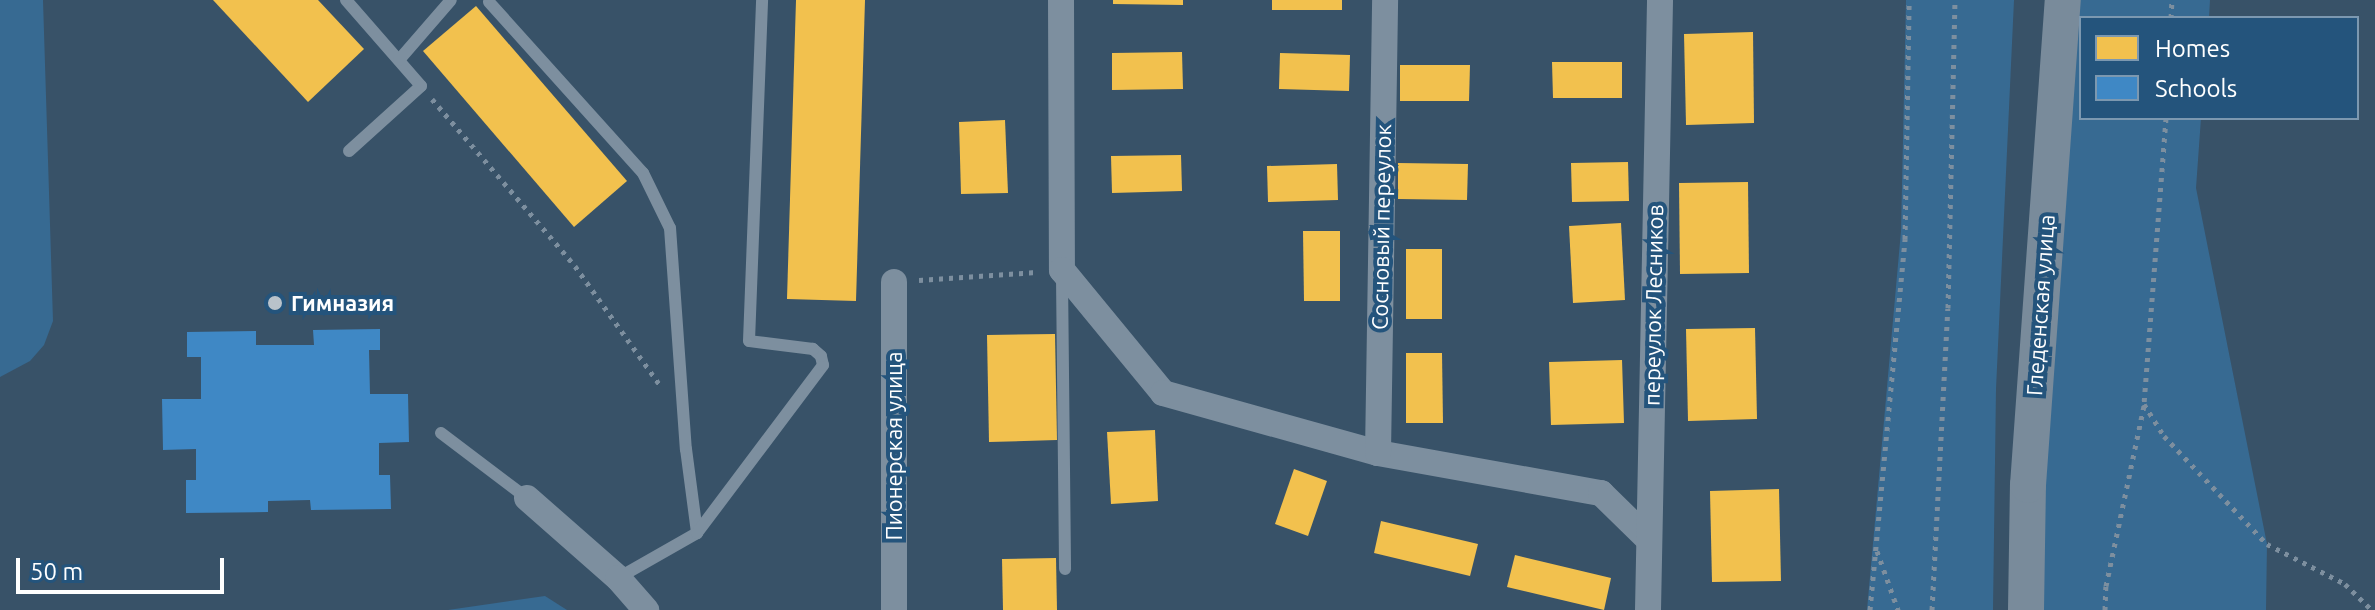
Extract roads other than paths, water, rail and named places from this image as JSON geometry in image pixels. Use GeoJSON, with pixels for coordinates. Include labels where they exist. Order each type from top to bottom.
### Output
{"type":"FeatureCollection","features":[{"type":"Feature","properties":{"kind":"main road","name":"Гледенская улица"},"geometry":{"type":"LineString","coordinates":[[2026,610],[2028,485],[2063,0]]}},
{"type":"Feature","properties":{"kind":"street"},"geometry":{"type":"LineString","coordinates":[[1061,0],[1062,270],[1163,393],[1378,453],[1601,493],[1647,538]]}},
{"type":"Feature","properties":{"kind":"street","name":"Сосновый переулок"},"geometry":{"type":"LineString","coordinates":[[1378,453],[1385,0]]}},
{"type":"Feature","properties":{"kind":"street","name":"переулок Лесников"},"geometry":{"type":"LineString","coordinates":[[1648,610],[1647,538],[1660,0]]}},
{"type":"Feature","properties":{"kind":"street","name":"Пионерская улица"},"geometry":{"type":"LineString","coordinates":[[894,282],[894,610]]}},
{"type":"Feature","properties":{"kind":"street"},"geometry":{"type":"LineString","coordinates":[[527,498],[618,578],[646,610]]}},
{"type":"Feature","properties":{"kind":"lane"},"geometry":{"type":"LineString","coordinates":[[346,0],[421,86],[349,151]]}},
{"type":"Feature","properties":{"kind":"lane"},"geometry":{"type":"LineString","coordinates":[[399,60],[451,0]]}},
{"type":"Feature","properties":{"kind":"lane"},"geometry":{"type":"LineString","coordinates":[[618,578],[697,533],[823,365],[821,356],[813,349],[749,341],[762,0]]}},
{"type":"Feature","properties":{"kind":"lane"},"geometry":{"type":"LineString","coordinates":[[489,2],[643,173],[670,228],[686,449],[697,533]]}},
{"type":"Feature","properties":{"kind":"lane"},"geometry":{"type":"LineString","coordinates":[[1062,270],[1065,569]]}},
{"type":"Feature","properties":{"kind":"lane"},"geometry":{"type":"LineString","coordinates":[[441,433],[527,498]]}},
{"type":"Feature","properties":{"kind":"place","name":"Гимназия"},"geometry":{"type":"Point","coordinates":[275,303]}}]}
